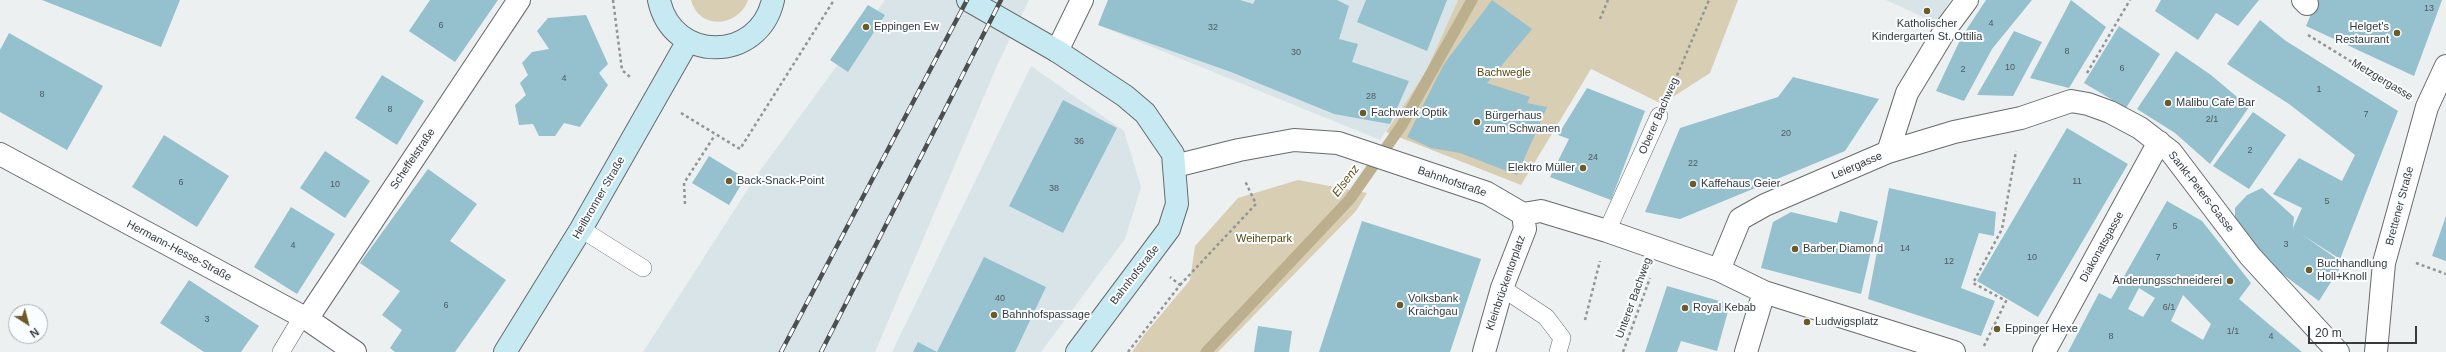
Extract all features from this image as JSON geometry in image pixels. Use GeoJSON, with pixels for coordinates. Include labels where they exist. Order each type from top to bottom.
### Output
{"type":"FeatureCollection","features":[{"type":"Feature","properties":{"kind":"street","name":"Scheffelstraße"},"geometry":{"type":"LineString","coordinates":[[304,318],[519,0]]}},
{"type":"Feature","properties":{"kind":"street"},"geometry":{"type":"LineString","coordinates":[[659,0],[666,20],[676,32],[688,41],[709,48],[719,48],[740,43],[758,30],[769,12],[773,0]]}},
{"type":"Feature","properties":{"kind":"street","name":"Bahnhofstraße"},"geometry":{"type":"LineString","coordinates":[[968,0],[1057,51],[1125,96],[1145,113],[1173,154],[1177,204],[1170,229],[1077,352]]}},
{"type":"Feature","properties":{"kind":"street"},"geometry":{"type":"LineString","coordinates":[[1057,51],[1082,0]]}},
{"type":"Feature","properties":{"kind":"street","name":"Leiergasse"},"geometry":{"type":"LineString","coordinates":[[1719,270],[1740,219],[1765,205],[1888,152],[1907,93],[1947,27],[1967,0]]}},
{"type":"Feature","properties":{"kind":"street","name":"Heilbronner Straße"},"geometry":{"type":"LineString","coordinates":[[506,352],[581,229],[688,41]]}},
{"type":"Feature","properties":{"kind":"street","name":"Brettener Straße"},"geometry":{"type":"LineString","coordinates":[[2376,352],[2384,263],[2428,108],[2446,66]]}},
{"type":"Feature","properties":{"kind":"street"},"geometry":{"type":"LineString","coordinates":[[1888,152],[1954,132],[2021,118],[2071,101]]}},
{"type":"Feature","properties":{"kind":"street","name":"Sankt-Peters-Gasse"},"geometry":{"type":"LineString","coordinates":[[2071,101],[2088,104],[2110,112],[2140,128],[2160,142],[2178,160],[2250,256],[2338,352]]}},
{"type":"Feature","properties":{"kind":"street","name":"Bahnhofstraße"},"geometry":{"type":"LineString","coordinates":[[1175,166],[1239,150],[1294,140],[1338,143],[1487,194],[1523,214]]}},
{"type":"Feature","properties":{"kind":"street","name":"Diakonatsgasse"},"geometry":{"type":"LineString","coordinates":[[2044,352],[2160,142]]}},
{"type":"Feature","properties":{"kind":"street","name":"Hermann-Hesse-Straße"},"geometry":{"type":"LineString","coordinates":[[0,154],[304,318],[356,352]]}},
{"type":"Feature","properties":{"kind":"street"},"geometry":{"type":"LineString","coordinates":[[1523,214],[1541,211],[1607,231],[1719,270],[1764,292],[1954,352]]}},
{"type":"Feature","properties":{"kind":"street","name":"Kleinbrückentorplatz"},"geometry":{"type":"LineString","coordinates":[[1484,352],[1502,288],[1525,229],[1523,214]]}},
{"type":"Feature","properties":{"kind":"street"},"geometry":{"type":"LineString","coordinates":[[1746,352],[1764,292]]}},
{"type":"Feature","properties":{"kind":"lane","name":"Oberer Bachweg"},"geometry":{"type":"LineString","coordinates":[[1607,231],[1659,116]]}},
{"type":"Feature","properties":{"kind":"lane"},"geometry":{"type":"LineString","coordinates":[[581,229],[643,268]]}},
{"type":"Feature","properties":{"kind":"lane"},"geometry":{"type":"LineString","coordinates":[[1502,288],[1546,317],[1562,338],[1558,352]]}},
{"type":"Feature","properties":{"kind":"lane"},"geometry":{"type":"LineString","coordinates":[[281,352],[304,318]]}},
{"type":"Feature","properties":{"kind":"path"},"geometry":{"type":"LineString","coordinates":[[612,0],[622,70],[656,97],[740,149],[834,0]]}},
{"type":"Feature","properties":{"kind":"path"},"geometry":{"type":"LineString","coordinates":[[1600,19],[1608,0]]}},
{"type":"Feature","properties":{"kind":"path","name":"Oberer Bachweg"},"geometry":{"type":"LineString","coordinates":[[1659,116],[1709,0]]}},
{"type":"Feature","properties":{"kind":"path"},"geometry":{"type":"LineString","coordinates":[[2071,101],[2130,0]]}},
{"type":"Feature","properties":{"kind":"path","name":"Metzgergasse"},"geometry":{"type":"LineString","coordinates":[[2337,53],[2428,108]]}},
{"type":"Feature","properties":{"kind":"path"},"geometry":{"type":"LineString","coordinates":[[1982,352],[2006,301],[1973,283],[2002,229],[2021,118]]}},
{"type":"Feature","properties":{"kind":"path"},"geometry":{"type":"LineString","coordinates":[[685,204],[684,183],[715,134]]}},
{"type":"Feature","properties":{"kind":"path"},"geometry":{"type":"LineString","coordinates":[[1128,352],[1180,285],[1256,204],[1246,187],[1239,150]]}},
{"type":"Feature","properties":{"kind":"path"},"geometry":{"type":"LineString","coordinates":[[1585,322],[1607,231]]}},
{"type":"Feature","properties":{"kind":"path","name":"Unterer Bachweg"},"geometry":{"type":"LineString","coordinates":[[1623,352],[1660,250]]}},
{"type":"Feature","properties":{"kind":"path"},"geometry":{"type":"LineString","coordinates":[[1148,260],[1180,285]]}},
{"type":"Feature","properties":{"kind":"shaded area"},"geometry":{"type":"Polygon","coordinates":[[[885,0],[1029,0],[999,61],[875,352],[643,352],[757,175],[885,0]]]}},
{"type":"Feature","properties":{"kind":"shaded area"},"geometry":{"type":"Polygon","coordinates":[[[1108,0],[1458,0],[1426,71],[1380,140],[1098,25],[1108,0]]]}},
{"type":"Feature","properties":{"kind":"shaded area","name":"Katholischer Kindergarten St. Ottilia"},"geometry":{"type":"Polygon","coordinates":[[[1886,0],[1950,0],[1936,23],[1886,0]]]}},
{"type":"Feature","properties":{"kind":"shaded area"},"geometry":{"type":"Polygon","coordinates":[[[1031,66],[1124,131],[1141,187],[1125,239],[1041,352],[892,352],[1031,66]]]}},
{"type":"Feature","properties":{"kind":"green space"},"geometry":{"type":"Polygon","coordinates":[[[691,0],[748,0],[743,9],[736,16],[719,22],[710,21],[702,17],[695,10],[691,0]]]}},
{"type":"Feature","properties":{"kind":"green space","name":"Bachwegle"},"geometry":{"type":"Polygon","coordinates":[[[1458,0],[1738,0],[1710,73],[1662,104],[1591,69],[1521,185],[1386,132],[1426,71],[1458,0]]]}},
{"type":"Feature","properties":{"kind":"green space","name":"Weiherpark"},"geometry":{"type":"Polygon","coordinates":[[[1298,180],[1367,193],[1356,211],[1218,352],[1132,352],[1144,335],[1190,280],[1195,246],[1238,198],[1298,180]]]}},
{"type":"Feature","properties":{"kind":"building"},"geometry":{"type":"Polygon","coordinates":[[[42,0],[180,0],[161,47],[42,0]]]}},
{"type":"Feature","properties":{"kind":"building"},"geometry":{"type":"Polygon","coordinates":[[[430,0],[498,0],[455,62],[409,31],[430,0]]]}},
{"type":"Feature","properties":{"kind":"building"},"geometry":{"type":"Polygon","coordinates":[[[1108,0],[1240,0],[1253,4],[1255,0],[1337,0],[1349,6],[1339,39],[1358,44],[1352,62],[1409,81],[1390,124],[1334,114],[1231,72],[1098,25],[1108,0]]]}},
{"type":"Feature","properties":{"kind":"building"},"geometry":{"type":"Polygon","coordinates":[[[1366,0],[1447,0],[1427,51],[1357,22],[1366,0]]]}},
{"type":"Feature","properties":{"kind":"building","name":"Bürgerhaus zum Schwanen"},"geometry":{"type":"Polygon","coordinates":[[[1492,0],[1532,29],[1487,83],[1530,97],[1527,103],[1547,107],[1517,175],[1460,153],[1431,148],[1407,137],[1444,64],[1492,0]]]}},
{"type":"Feature","properties":{"kind":"building"},"geometry":{"type":"Polygon","coordinates":[[[1986,0],[2032,0],[1992,49],[1964,101],[1936,91],[1961,38],[1986,0]]]}},
{"type":"Feature","properties":{"kind":"building"},"geometry":{"type":"Polygon","coordinates":[[[2071,0],[2106,27],[2069,88],[2030,78],[2071,0]]]}},
{"type":"Feature","properties":{"kind":"building"},"geometry":{"type":"Polygon","coordinates":[[[2161,0],[2259,0],[2238,26],[2216,13],[2198,40],[2155,11],[2161,0]]]}},
{"type":"Feature","properties":{"kind":"building"},"geometry":{"type":"Polygon","coordinates":[[[2317,0],[2442,0],[2414,76],[2306,26],[2317,0]]]}},
{"type":"Feature","properties":{"kind":"building","name":"Eppingen Ew"},"geometry":{"type":"Polygon","coordinates":[[[868,5],[885,15],[848,72],[830,60],[868,5]]]}},
{"type":"Feature","properties":{"kind":"building"},"geometry":{"type":"Polygon","coordinates":[[[586,15],[608,64],[599,73],[608,85],[580,127],[564,123],[555,136],[539,136],[533,124],[519,125],[515,105],[526,95],[520,83],[528,75],[522,63],[532,52],[549,49],[537,31],[548,18],[586,15]]]}},
{"type":"Feature","properties":{"kind":"building"},"geometry":{"type":"Polygon","coordinates":[[[2260,20],[2286,41],[2398,111],[2340,259],[2301,234],[2343,263],[2319,301],[2270,265],[2235,222],[2235,208],[2247,195],[2262,188],[2294,217],[2293,228],[2302,208],[2273,194],[2299,158],[2342,181],[2355,155],[2289,104],[2227,64],[2260,20]]]}},
{"type":"Feature","properties":{"kind":"building"},"geometry":{"type":"Polygon","coordinates":[[[2119,26],[2160,54],[2126,108],[2084,83],[2119,26]]]}},
{"type":"Feature","properties":{"kind":"building"},"geometry":{"type":"Polygon","coordinates":[[[2014,31],[2042,42],[2013,96],[1977,95],[2014,31]]]}},
{"type":"Feature","properties":{"kind":"building"},"geometry":{"type":"Polygon","coordinates":[[[9,33],[103,86],[67,150],[0,112],[0,50],[9,33]]]}},
{"type":"Feature","properties":{"kind":"building"},"geometry":{"type":"Polygon","coordinates":[[[2176,51],[2211,75],[2249,107],[2210,164],[2175,133],[2137,109],[2176,51]]]}},
{"type":"Feature","properties":{"kind":"building"},"geometry":{"type":"Polygon","coordinates":[[[382,75],[424,101],[397,145],[355,118],[382,75]]]}},
{"type":"Feature","properties":{"kind":"building"},"geometry":{"type":"Polygon","coordinates":[[[1793,77],[1879,99],[1845,151],[1680,219],[1645,212],[1680,128],[1778,97],[1793,77]]]}},
{"type":"Feature","properties":{"kind":"building"},"geometry":{"type":"Polygon","coordinates":[[[1587,88],[1645,111],[1611,200],[1550,177],[1569,139],[1558,135],[1587,88]]]}},
{"type":"Feature","properties":{"kind":"building"},"geometry":{"type":"Polygon","coordinates":[[[1063,100],[1117,128],[1063,233],[1009,206],[1063,100]]]}},
{"type":"Feature","properties":{"kind":"building"},"geometry":{"type":"Polygon","coordinates":[[[2253,112],[2286,135],[2249,189],[2213,166],[2253,112]]]}},
{"type":"Feature","properties":{"kind":"building"},"geometry":{"type":"Polygon","coordinates":[[[2067,128],[2128,164],[2038,317],[1977,281],[2067,128]]]}},
{"type":"Feature","properties":{"kind":"building"},"geometry":{"type":"Polygon","coordinates":[[[164,135],[229,176],[197,227],[132,187],[164,135]]]}},
{"type":"Feature","properties":{"kind":"building"},"geometry":{"type":"Polygon","coordinates":[[[325,151],[370,181],[345,218],[300,188],[325,151]]]}},
{"type":"Feature","properties":{"kind":"building"},"geometry":{"type":"Polygon","coordinates":[[[709,156],[745,178],[729,205],[692,183],[709,156]]]}},
{"type":"Feature","properties":{"kind":"building"},"geometry":{"type":"Polygon","coordinates":[[[428,169],[477,204],[450,241],[506,280],[455,352],[395,352],[390,348],[402,330],[382,315],[400,291],[360,263],[428,169]]]}},
{"type":"Feature","properties":{"kind":"building"},"geometry":{"type":"Polygon","coordinates":[[[1889,188],[1996,212],[1994,236],[1979,233],[1961,288],[1995,301],[1981,336],[1868,299],[1889,188]]]}},
{"type":"Feature","properties":{"kind":"building"},"geometry":{"type":"Polygon","coordinates":[[[2167,201],[2202,221],[2251,283],[2239,299],[2302,352],[2068,352],[2099,293],[2111,299],[2167,201]],[[2139,288],[2128,309],[2143,317],[2155,298],[2139,288]],[[2183,295],[2171,321],[2203,340],[2211,324],[2183,295]]]}},
{"type":"Feature","properties":{"kind":"building"},"geometry":{"type":"Polygon","coordinates":[[[291,207],[335,234],[297,294],[254,267],[291,207]]]}},
{"type":"Feature","properties":{"kind":"building"},"geometry":{"type":"Polygon","coordinates":[[[1840,211],[1878,221],[1861,294],[1761,268],[1773,222],[1791,212],[1837,223],[1840,211]]]}},
{"type":"Feature","properties":{"kind":"building"},"geometry":{"type":"Polygon","coordinates":[[[2446,216],[2446,261],[2432,256],[2446,216]]]}},
{"type":"Feature","properties":{"kind":"building","name":"Volksbank Kraichgau"},"geometry":{"type":"Polygon","coordinates":[[[1362,221],[1481,259],[1450,352],[1319,352],[1362,221]]]}},
{"type":"Feature","properties":{"kind":"building","name":"Bahnhofspassage"},"geometry":{"type":"Polygon","coordinates":[[[984,257],[1046,287],[1015,352],[937,352],[984,257]]]}},
{"type":"Feature","properties":{"kind":"building"},"geometry":{"type":"Polygon","coordinates":[[[189,280],[259,326],[241,352],[204,352],[160,323],[189,280]]]}},
{"type":"Feature","properties":{"kind":"building"},"geometry":{"type":"Polygon","coordinates":[[[1667,286],[1730,304],[1717,351],[1681,341],[1677,352],[1645,352],[1667,286]]]}},
{"type":"Feature","properties":{"kind":"building"},"geometry":{"type":"Polygon","coordinates":[[[1258,326],[1292,331],[1289,352],[1254,352],[1258,326]]]}},
{"type":"Feature","properties":{"kind":"building"},"geometry":{"type":"Polygon","coordinates":[[[918,342],[937,352],[913,352],[918,342]]]}},
{"type":"Feature","properties":{"kind":"waterway","name":"Elsenz"},"geometry":{"type":"LineString","coordinates":[[1206,352],[1350,199],[1402,125],[1472,0]]}},
{"type":"Feature","properties":{"kind":"railway"},"geometry":{"type":"LineString","coordinates":[[781,352],[967,0]]}},
{"type":"Feature","properties":{"kind":"railway"},"geometry":{"type":"LineString","coordinates":[[821,352],[1001,0]]}},
{"type":"Feature","properties":{"kind":"place","name":"Katholischer Kindergarten St. Ottilia"},"geometry":{"type":"Point","coordinates":[1927,11]}},
{"type":"Feature","properties":{"kind":"place","name":"Eppingen Ew"},"geometry":{"type":"Point","coordinates":[866,27]}},
{"type":"Feature","properties":{"kind":"place","name":"Helget's Restaurant"},"geometry":{"type":"Point","coordinates":[2397,33]}},
{"type":"Feature","properties":{"kind":"place","name":"Malibu Cafe Bar"},"geometry":{"type":"Point","coordinates":[2168,103]}},
{"type":"Feature","properties":{"kind":"place","name":"Fachwerk Optik"},"geometry":{"type":"Point","coordinates":[1363,113]}},
{"type":"Feature","properties":{"kind":"place","name":"Bürgerhaus zum Schwanen"},"geometry":{"type":"Point","coordinates":[1477,122]}},
{"type":"Feature","properties":{"kind":"place","name":"Elektro Müller"},"geometry":{"type":"Point","coordinates":[1583,168]}},
{"type":"Feature","properties":{"kind":"place","name":"Back-Snack-Point"},"geometry":{"type":"Point","coordinates":[729,181]}},
{"type":"Feature","properties":{"kind":"place","name":"Kaffehaus Geier"},"geometry":{"type":"Point","coordinates":[1693,184]}},
{"type":"Feature","properties":{"kind":"place","name":"Barber Diamond"},"geometry":{"type":"Point","coordinates":[1795,249]}},
{"type":"Feature","properties":{"kind":"place","name":"Buchhandlung Holl+Knoll"},"geometry":{"type":"Point","coordinates":[2309,270]}},
{"type":"Feature","properties":{"kind":"place","name":"Änderungsschneiderei"},"geometry":{"type":"Point","coordinates":[2230,281]}},
{"type":"Feature","properties":{"kind":"place","name":"Volksbank Kraichgau"},"geometry":{"type":"Point","coordinates":[1400,305]}},
{"type":"Feature","properties":{"kind":"place","name":"Royal Kebab"},"geometry":{"type":"Point","coordinates":[1685,308]}},
{"type":"Feature","properties":{"kind":"place","name":"Bahnhofspassage"},"geometry":{"type":"Point","coordinates":[994,315]}},
{"type":"Feature","properties":{"kind":"place","name":"Ludwigsplatz"},"geometry":{"type":"Point","coordinates":[1807,322]}},
{"type":"Feature","properties":{"kind":"place","name":"Eppinger Hexe"},"geometry":{"type":"Point","coordinates":[1997,329]}}]}
